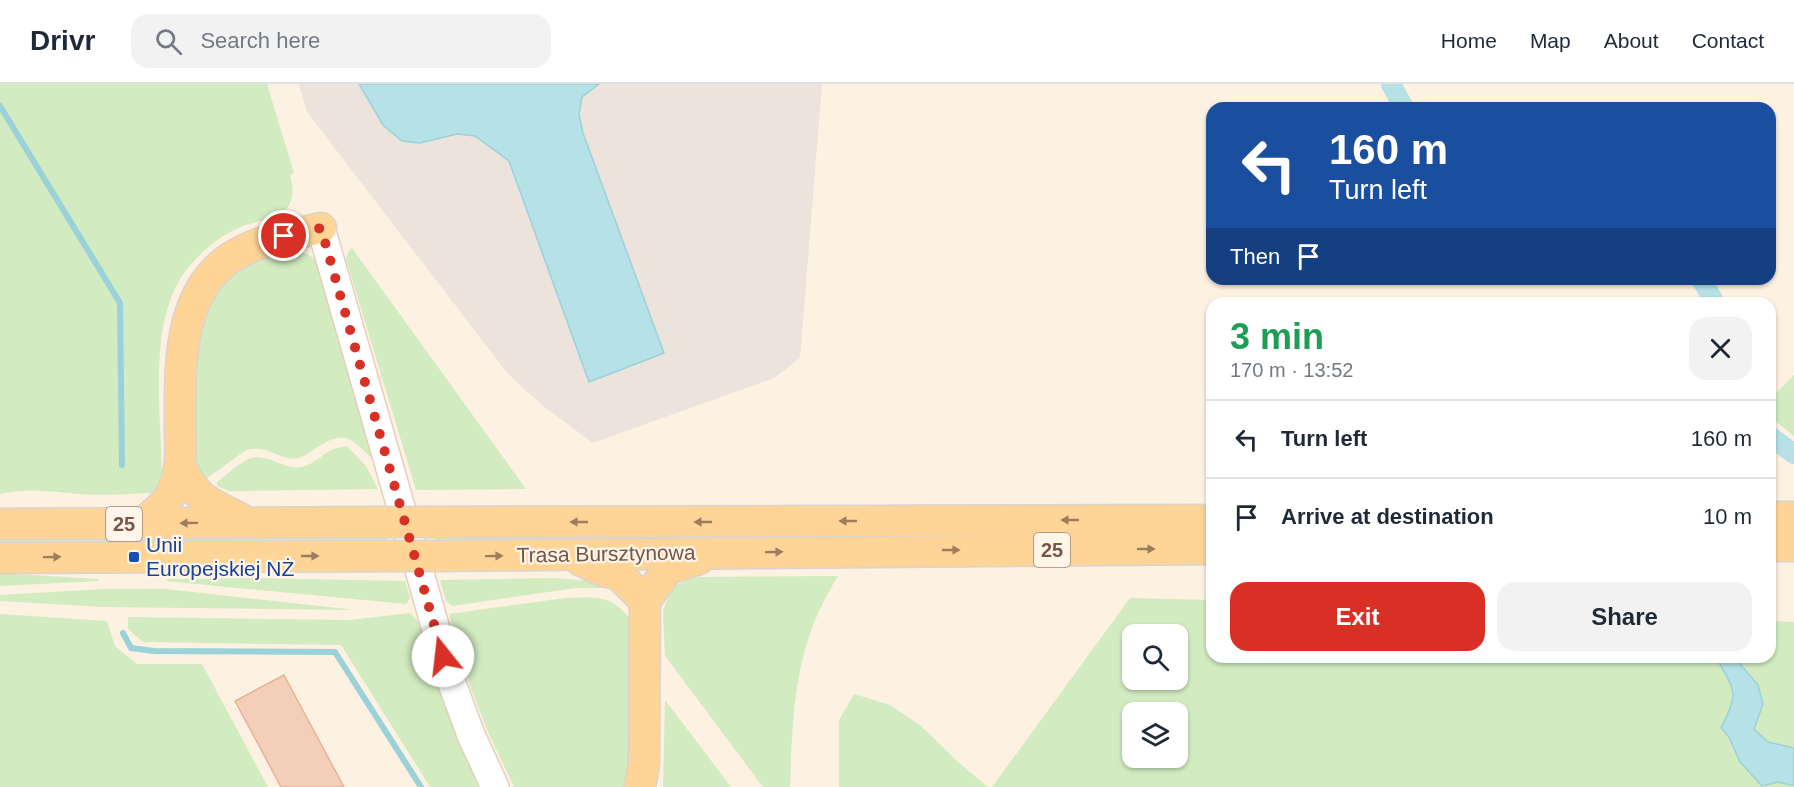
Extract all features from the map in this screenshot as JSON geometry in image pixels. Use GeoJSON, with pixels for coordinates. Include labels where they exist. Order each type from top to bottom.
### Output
{"type":"FeatureCollection","features":[{"type":"Feature","properties":{"kind":"main road"},"geometry":{"type":"LineString","coordinates":[[142,524],[171,493],[180,465],[180,369],[184,332],[195,299],[214,272],[229,258],[246,249],[284,236],[321,228]]}},
{"type":"Feature","properties":{"kind":"main road"},"geometry":{"type":"LineString","coordinates":[[180,465],[188,483],[201,497],[248,522]]}},
{"type":"Feature","properties":{"kind":"main road"},"geometry":{"type":"LineString","coordinates":[[1776,517],[1794,517]]}},
{"type":"Feature","properties":{"kind":"main road","name":"Trasa Bursztynowa"},"geometry":{"type":"LineString","coordinates":[[0,558],[716,553],[892,536],[1206,520]]}},
{"type":"Feature","properties":{"kind":"main road","name":"Trasa Bursztynowa"},"geometry":{"type":"LineString","coordinates":[[0,524],[427,522],[892,536],[1206,549]]}},
{"type":"Feature","properties":{"kind":"main road"},"geometry":{"type":"LineString","coordinates":[[1776,546],[1794,546]]}},
{"type":"Feature","properties":{"kind":"main road"},"geometry":{"type":"LineString","coordinates":[[640,787],[644,764],[645,601],[668,569],[716,553]]}},
{"type":"Feature","properties":{"kind":"main road"},"geometry":{"type":"LineString","coordinates":[[569,555],[603,571],[618,574],[645,601]]}},
{"type":"Feature","properties":{"kind":"street"},"geometry":{"type":"LineString","coordinates":[[321,228],[450,678],[471,735],[495,787]]}},
{"type":"Feature","properties":{"kind":"shaded area"},"geometry":{"type":"Polygon","coordinates":[[[299,84],[822,84],[800,358],[774,378],[593,443],[542,405],[508,374],[307,112],[299,84]]]}},
{"type":"Feature","properties":{"kind":"green space"},"geometry":{"type":"Polygon","coordinates":[[[0,84],[267,84],[294,173],[290,175],[291,201],[279,214],[236,229],[214,242],[184,273],[173,294],[165,317],[159,370],[162,473],[159,483],[151,493],[97,495],[30,490],[0,494],[0,84]]]}},
{"type":"Feature","properties":{"kind":"green space"},"geometry":{"type":"Polygon","coordinates":[[[352,248],[526,489],[416,490],[346,259],[352,248]]]}},
{"type":"Feature","properties":{"kind":"green space"},"geometry":{"type":"Polygon","coordinates":[[[289,251],[305,253],[318,263],[377,463],[352,441],[339,438],[294,459],[259,449],[246,450],[202,482],[194,448],[194,394],[196,356],[204,318],[223,285],[237,272],[256,262],[289,251]]]}},
{"type":"Feature","properties":{"kind":"green space"},"geometry":{"type":"Polygon","coordinates":[[[1794,375],[1794,436],[1776,422],[1776,393],[1794,375]]]}},
{"type":"Feature","properties":{"kind":"green space"},"geometry":{"type":"Polygon","coordinates":[[[347,446],[366,466],[378,489],[229,491],[217,486],[217,482],[251,458],[265,458],[298,467],[311,463],[333,449],[347,446]]]}},
{"type":"Feature","properties":{"kind":"green space"},"geometry":{"type":"Polygon","coordinates":[[[433,533],[599,534],[627,538],[598,542],[437,543],[433,533]]]}},
{"type":"Feature","properties":{"kind":"green space"},"geometry":{"type":"Polygon","coordinates":[[[385,534],[388,544],[0,545],[0,536],[385,534]]]}},
{"type":"Feature","properties":{"kind":"green space"},"geometry":{"type":"Polygon","coordinates":[[[0,573],[98,579],[99,581],[0,586],[0,573]]]}},
{"type":"Feature","properties":{"kind":"green space"},"geometry":{"type":"Polygon","coordinates":[[[838,576],[823,602],[804,652],[795,704],[790,787],[763,787],[665,656],[663,611],[674,587],[686,579],[838,576]]]}},
{"type":"Feature","properties":{"kind":"green space"},"geometry":{"type":"Polygon","coordinates":[[[556,578],[611,583],[624,594],[605,588],[576,588],[452,606],[446,601],[440,580],[556,578]]]}},
{"type":"Feature","properties":{"kind":"green space"},"geometry":{"type":"Polygon","coordinates":[[[167,579],[405,581],[410,598],[406,604],[166,581],[167,579]]]}},
{"type":"Feature","properties":{"kind":"green space"},"geometry":{"type":"Polygon","coordinates":[[[103,589],[166,589],[356,610],[103,607],[0,601],[0,595],[103,589]]]}},
{"type":"Feature","properties":{"kind":"green space"},"geometry":{"type":"Polygon","coordinates":[[[565,598],[594,598],[608,601],[615,604],[630,618],[630,759],[624,787],[514,787],[471,689],[449,614],[565,598]]]}},
{"type":"Feature","properties":{"kind":"green space"},"geometry":{"type":"Polygon","coordinates":[[[1130,598],[1206,600],[1206,663],[1719,663],[1733,692],[1731,706],[1721,728],[1729,737],[1740,762],[1762,786],[1778,782],[1794,787],[992,787],[1130,598]]]}},
{"type":"Feature","properties":{"kind":"green space"},"geometry":{"type":"Polygon","coordinates":[[[410,613],[422,625],[481,787],[430,787],[341,645],[143,642],[128,629],[128,617],[350,620],[410,613]]]}},
{"type":"Feature","properties":{"kind":"green space"},"geometry":{"type":"Polygon","coordinates":[[[0,614],[107,621],[115,646],[137,664],[202,664],[268,787],[0,787],[0,614]]]}},
{"type":"Feature","properties":{"kind":"green space"},"geometry":{"type":"Polygon","coordinates":[[[1776,621],[1794,622],[1794,748],[1768,742],[1754,729],[1763,704],[1758,685],[1739,663],[1776,663],[1776,621]]]}},
{"type":"Feature","properties":{"kind":"green space"},"geometry":{"type":"Polygon","coordinates":[[[854,694],[890,705],[921,726],[988,787],[839,787],[839,720],[854,694]]]}},
{"type":"Feature","properties":{"kind":"green space"},"geometry":{"type":"Polygon","coordinates":[[[665,700],[731,787],[663,787],[665,700]]]}},
{"type":"Feature","properties":{"kind":"water"},"geometry":{"type":"Polygon","coordinates":[[[359,84],[599,84],[582,97],[579,115],[583,133],[664,353],[589,382],[509,161],[475,136],[457,134],[420,143],[402,141],[383,125],[359,84]]]}},
{"type":"Feature","properties":{"kind":"water"},"geometry":{"type":"Polygon","coordinates":[[[1719,663],[1739,663],[1758,685],[1763,704],[1754,729],[1768,742],[1794,748],[1794,786],[1778,782],[1762,786],[1740,762],[1729,737],[1721,728],[1733,698],[1731,685],[1719,663]]]}},
{"type":"Feature","properties":{"kind":"building"},"geometry":{"type":"Polygon","coordinates":[[[284,675],[344,787],[281,787],[235,701],[284,675]]]}},
{"type":"Feature","properties":{"kind":"waterway"},"geometry":{"type":"LineString","coordinates":[[1391,84],[1401,102]]}},
{"type":"Feature","properties":{"kind":"waterway"},"geometry":{"type":"LineString","coordinates":[[0,106],[120,303],[122,465]]}},
{"type":"Feature","properties":{"kind":"waterway"},"geometry":{"type":"LineString","coordinates":[[1704,285],[1712,297]]}},
{"type":"Feature","properties":{"kind":"waterway"},"geometry":{"type":"LineString","coordinates":[[1776,440],[1794,454]]}},
{"type":"Feature","properties":{"kind":"waterway"},"geometry":{"type":"LineString","coordinates":[[123,633],[131,648],[154,651],[335,652],[421,787]]}},
{"type":"Feature","properties":{"kind":"place","name":"Unii Europejskiej NŻ"},"geometry":{"type":"Point","coordinates":[134,557]}},
{"type":"Feature","properties":{"kind":"route"},"geometry":{"type":"LineString","coordinates":[[284,236],[321,228],[443,656]]}}]}
